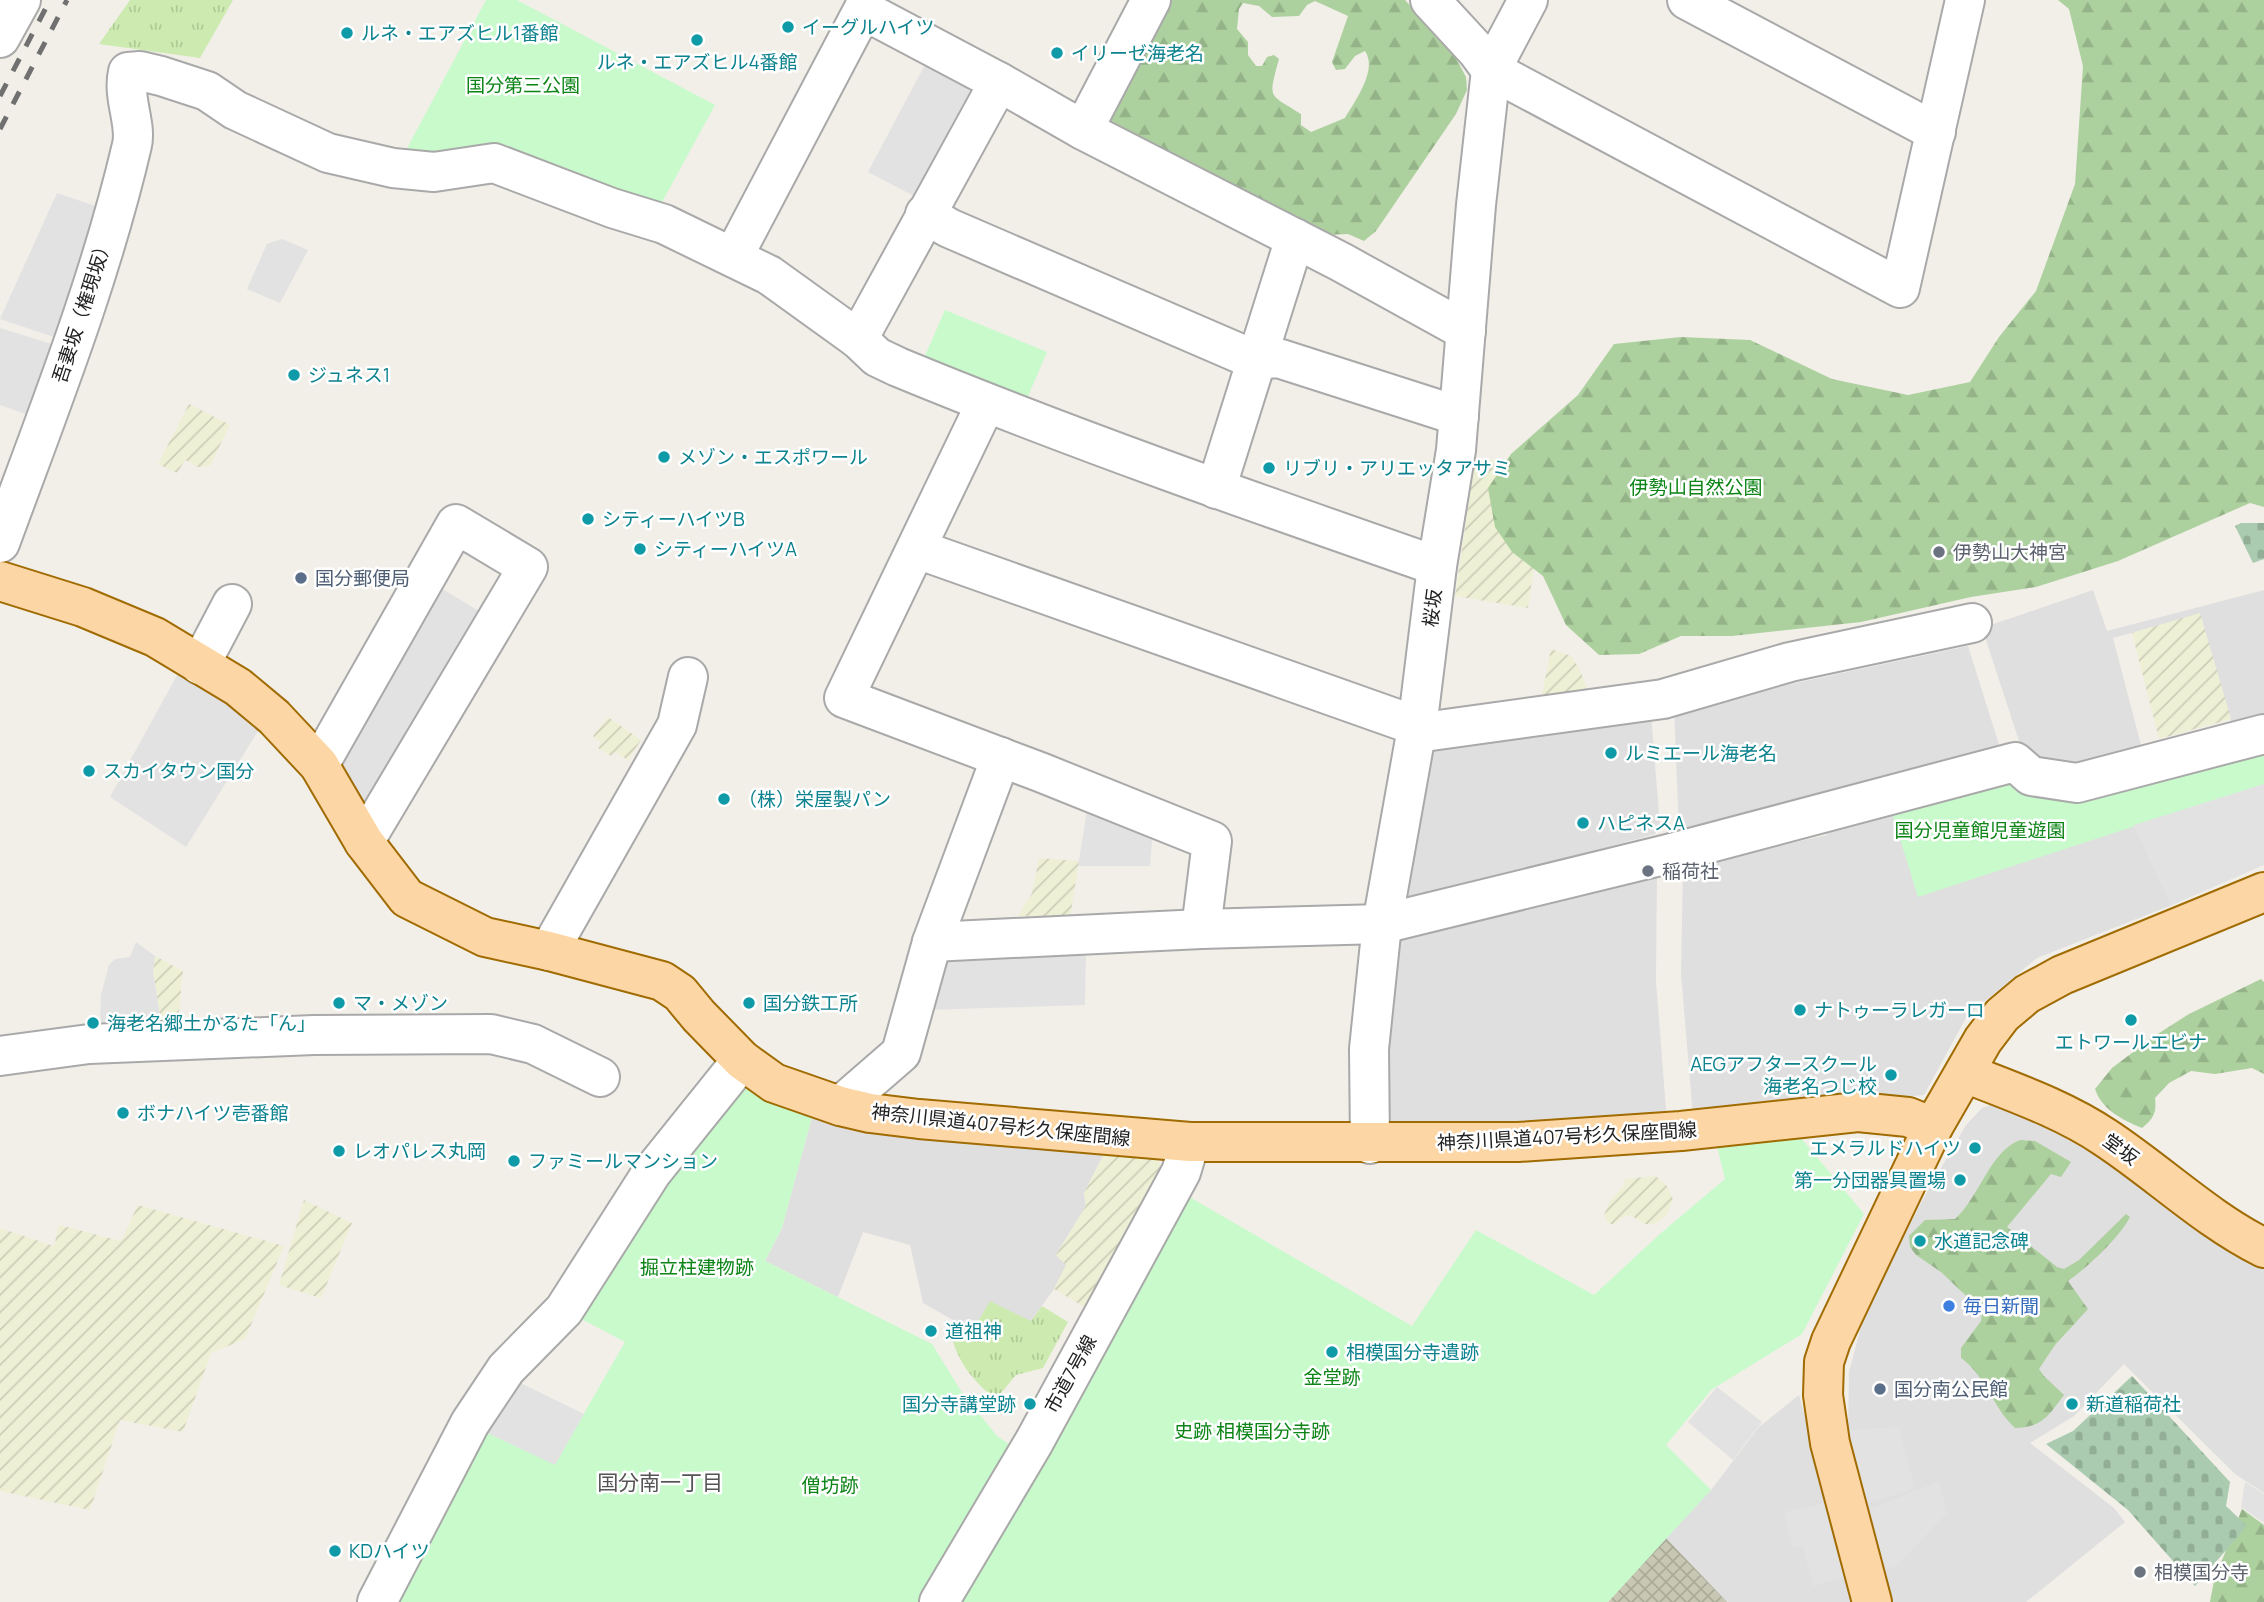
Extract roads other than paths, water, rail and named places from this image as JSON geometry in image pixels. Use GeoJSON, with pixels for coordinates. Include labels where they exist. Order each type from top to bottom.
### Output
{"type":"FeatureCollection","features":[{"type":"Feature","properties":{"kind":"main road","name":"神奈川県道407号杉久保座間線"},"geometry":{"type":"LineString","coordinates":[[0,581],[83,607],[155,638],[238,687],[274,717],[319,765],[364,842],[407,898],[485,937],[662,981],[680,993],[741,1060],[774,1083],[840,1106],[919,1119],[1191,1142],[1370,1144],[1545,1140],[1681,1131],[1858,1112],[1908,1117],[1933,1127]]}},
{"type":"Feature","properties":{"kind":"main road"},"geometry":{"type":"LineString","coordinates":[[1872,1602],[1830,1443],[1823,1395],[1824,1362],[1831,1341],[1933,1127],[1983,1040],[2002,1015],[2026,994],[2062,975],[2264,892]]}},
{"type":"Feature","properties":{"kind":"main road","name":"堂坂"},"geometry":{"type":"LineString","coordinates":[[1965,1073],[2076,1119],[2225,1226],[2264,1248]]}},
{"type":"Feature","properties":{"kind":"street"},"geometry":{"type":"LineString","coordinates":[[0,38],[21,0]]}},
{"type":"Feature","properties":{"kind":"street"},"geometry":{"type":"LineString","coordinates":[[1083,130],[1151,0]]}},
{"type":"Feature","properties":{"kind":"street"},"geometry":{"type":"LineString","coordinates":[[1430,0],[1491,70],[1900,288],[1965,0]]}},
{"type":"Feature","properties":{"kind":"street"},"geometry":{"type":"LineString","coordinates":[[1491,70],[1528,0]]}},
{"type":"Feature","properties":{"kind":"street"},"geometry":{"type":"LineString","coordinates":[[1687,0],[1936,132]]}},
{"type":"Feature","properties":{"kind":"street"},"geometry":{"type":"LineString","coordinates":[[1437,566],[1216,489],[986,403],[877,357],[858,339],[769,275],[733,257],[863,10],[1083,130],[1466,331]]}},
{"type":"Feature","properties":{"kind":"street","name":"桜坂"},"geometry":{"type":"LineString","coordinates":[[1370,1144],[1369,1049],[1382,925],[1417,728],[1437,566],[1456,450],[1476,205],[1491,70]]}},
{"type":"Feature","properties":{"kind":"street","name":"吾妻坂（権現坂）"},"geometry":{"type":"LineString","coordinates":[[0,543],[89,297],[133,141],[125,85],[128,72],[140,71],[161,76],[207,91],[235,110],[316,148],[353,159],[393,168],[434,172],[494,163],[589,200],[664,225],[733,257]]}},
{"type":"Feature","properties":{"kind":"street"},"geometry":{"type":"LineString","coordinates":[[858,339],[999,82]]}},
{"type":"Feature","properties":{"kind":"street"},"geometry":{"type":"LineString","coordinates":[[925,214],[949,228],[1255,360],[1278,358],[1459,416]]}},
{"type":"Feature","properties":{"kind":"street"},"geometry":{"type":"LineString","coordinates":[[1216,489],[1295,239]]}},
{"type":"Feature","properties":{"kind":"street"},"geometry":{"type":"LineString","coordinates":[[986,403],[844,698],[1212,841],[1201,929]]}},
{"type":"Feature","properties":{"kind":"street"},"geometry":{"type":"LineString","coordinates":[[319,765],[456,524],[528,567],[364,842]]}},
{"type":"Feature","properties":{"kind":"street"},"geometry":{"type":"LineString","coordinates":[[917,549],[1431,731],[1663,699],[1790,662],[1972,623]]}},
{"type":"Feature","properties":{"kind":"street"},"geometry":{"type":"LineString","coordinates":[[200,665],[232,604]]}},
{"type":"Feature","properties":{"kind":"street"},"geometry":{"type":"LineString","coordinates":[[549,951],[677,725],[688,677]]}},
{"type":"Feature","properties":{"kind":"street"},"geometry":{"type":"LineString","coordinates":[[933,942],[1201,929],[1382,925],[1668,854],[2015,762],[2031,776],[2077,783],[2264,734]]}},
{"type":"Feature","properties":{"kind":"street"},"geometry":{"type":"LineString","coordinates":[[840,1106],[901,1053],[933,942],[1001,757]]}},
{"type":"Feature","properties":{"kind":"street"},"geometry":{"type":"LineString","coordinates":[[0,1056],[89,1044],[314,1035],[491,1034],[533,1044],[600,1077]]}},
{"type":"Feature","properties":{"kind":"street"},"geometry":{"type":"LineString","coordinates":[[377,1602],[470,1423],[506,1369],[564,1310],[652,1172],[741,1060]]}},
{"type":"Feature","properties":{"kind":"street","name":"市道7号線"},"geometry":{"type":"LineString","coordinates":[[939,1602],[1034,1442],[1181,1172],[1191,1142]]}},
{"type":"Feature","properties":{"kind":"railway"},"geometry":{"type":"LineString","coordinates":[[0,96],[50,0]]}},
{"type":"Feature","properties":{"kind":"railway"},"geometry":{"type":"LineString","coordinates":[[0,129],[67,0]]}},
{"type":"Feature","properties":{"kind":"place","name":"イーグルハイツ"},"geometry":{"type":"Point","coordinates":[788,27]}},
{"type":"Feature","properties":{"kind":"place","name":"ルネ・エアズヒル1番館"},"geometry":{"type":"Point","coordinates":[347,33]}},
{"type":"Feature","properties":{"kind":"place","name":"ルネ・エアズヒル4番館"},"geometry":{"type":"Point","coordinates":[697,40]}},
{"type":"Feature","properties":{"kind":"place","name":"イリーゼ海老名"},"geometry":{"type":"Point","coordinates":[1057,53]}},
{"type":"Feature","properties":{"kind":"place","name":"ジュネス1"},"geometry":{"type":"Point","coordinates":[294,375]}},
{"type":"Feature","properties":{"kind":"place","name":"メゾン・エスポワール"},"geometry":{"type":"Point","coordinates":[664,457]}},
{"type":"Feature","properties":{"kind":"place","name":"リブリ・アリエッタアサミ"},"geometry":{"type":"Point","coordinates":[1269,468]}},
{"type":"Feature","properties":{"kind":"place","name":"シティーハイツB"},"geometry":{"type":"Point","coordinates":[588,519]}},
{"type":"Feature","properties":{"kind":"place","name":"シティーハイツA"},"geometry":{"type":"Point","coordinates":[640,549]}},
{"type":"Feature","properties":{"kind":"place","name":"伊勢山大神宮"},"geometry":{"type":"Point","coordinates":[1939,552]}},
{"type":"Feature","properties":{"kind":"place","name":"国分郵便局"},"geometry":{"type":"Point","coordinates":[301,578]}},
{"type":"Feature","properties":{"kind":"place","name":"ルミエール海老名"},"geometry":{"type":"Point","coordinates":[1611,753]}},
{"type":"Feature","properties":{"kind":"place","name":"スカイタウン国分"},"geometry":{"type":"Point","coordinates":[89,771]}},
{"type":"Feature","properties":{"kind":"place","name":"（株）栄屋製パン"},"geometry":{"type":"Point","coordinates":[724,799]}},
{"type":"Feature","properties":{"kind":"place","name":"ハピネスA"},"geometry":{"type":"Point","coordinates":[1583,823]}},
{"type":"Feature","properties":{"kind":"place","name":"稲荷社"},"geometry":{"type":"Point","coordinates":[1648,871]}},
{"type":"Feature","properties":{"kind":"place","name":"マ・メゾン"},"geometry":{"type":"Point","coordinates":[339,1003]}},
{"type":"Feature","properties":{"kind":"place","name":"国分鉄工所"},"geometry":{"type":"Point","coordinates":[749,1003]}},
{"type":"Feature","properties":{"kind":"place","name":"ナトゥーラレガーロ"},"geometry":{"type":"Point","coordinates":[1800,1010]}},
{"type":"Feature","properties":{"kind":"place","name":"エトワールエビナ"},"geometry":{"type":"Point","coordinates":[2131,1020]}},
{"type":"Feature","properties":{"kind":"place","name":"海老名郷土かるた「ん」"},"geometry":{"type":"Point","coordinates":[93,1023]}},
{"type":"Feature","properties":{"kind":"place","name":"AEGアフタースクール 海老名つじ校"},"geometry":{"type":"Point","coordinates":[1891,1075]}},
{"type":"Feature","properties":{"kind":"place","name":"ボナハイツ壱番館"},"geometry":{"type":"Point","coordinates":[123,1113]}},
{"type":"Feature","properties":{"kind":"place","name":"エメラルドハイツ"},"geometry":{"type":"Point","coordinates":[1975,1148]}},
{"type":"Feature","properties":{"kind":"place","name":"レオパレス丸岡"},"geometry":{"type":"Point","coordinates":[339,1151]}},
{"type":"Feature","properties":{"kind":"place","name":"ファミールマンション"},"geometry":{"type":"Point","coordinates":[514,1161]}},
{"type":"Feature","properties":{"kind":"place","name":"第一分団器具置場"},"geometry":{"type":"Point","coordinates":[1960,1180]}},
{"type":"Feature","properties":{"kind":"place","name":"水道記念碑"},"geometry":{"type":"Point","coordinates":[1920,1241]}},
{"type":"Feature","properties":{"kind":"place","name":"毎日新聞"},"geometry":{"type":"Point","coordinates":[1949,1306]}},
{"type":"Feature","properties":{"kind":"place","name":"道祖神"},"geometry":{"type":"Point","coordinates":[931,1331]}},
{"type":"Feature","properties":{"kind":"place","name":"相模国分寺遺跡"},"geometry":{"type":"Point","coordinates":[1332,1352]}},
{"type":"Feature","properties":{"kind":"place","name":"国分南公民館"},"geometry":{"type":"Point","coordinates":[1880,1389]}},
{"type":"Feature","properties":{"kind":"place","name":"国分寺講堂跡"},"geometry":{"type":"Point","coordinates":[1030,1404]}},
{"type":"Feature","properties":{"kind":"place","name":"新道稲荷社"},"geometry":{"type":"Point","coordinates":[2072,1404]}},
{"type":"Feature","properties":{"kind":"place","name":"KDハイツ"},"geometry":{"type":"Point","coordinates":[335,1551]}},
{"type":"Feature","properties":{"kind":"place","name":"相模国分寺"},"geometry":{"type":"Point","coordinates":[2140,1572]}},
{"type":"Feature","properties":{"kind":"district","name":"国分南一丁目"},"geometry":{"type":"Point","coordinates":[660,1482]}},
{"type":"Feature","properties":{"kind":"park label","name":"国分第三公園"},"geometry":{"type":"Point","coordinates":[523,85]}},
{"type":"Feature","properties":{"kind":"park label","name":"伊勢山自然公園"},"geometry":{"type":"Point","coordinates":[1696,487]}},
{"type":"Feature","properties":{"kind":"park label","name":"国分児童館児童遊園"},"geometry":{"type":"Point","coordinates":[1980,830]}},
{"type":"Feature","properties":{"kind":"park label","name":"掘立柱建物跡"},"geometry":{"type":"Point","coordinates":[697,1267]}},
{"type":"Feature","properties":{"kind":"park label","name":"金堂跡"},"geometry":{"type":"Point","coordinates":[1332,1377]}},
{"type":"Feature","properties":{"kind":"park label","name":"史跡 相模国分寺跡"},"geometry":{"type":"Point","coordinates":[1252,1431]}},
{"type":"Feature","properties":{"kind":"park label","name":"僧坊跡"},"geometry":{"type":"Point","coordinates":[830,1485]}}]}
